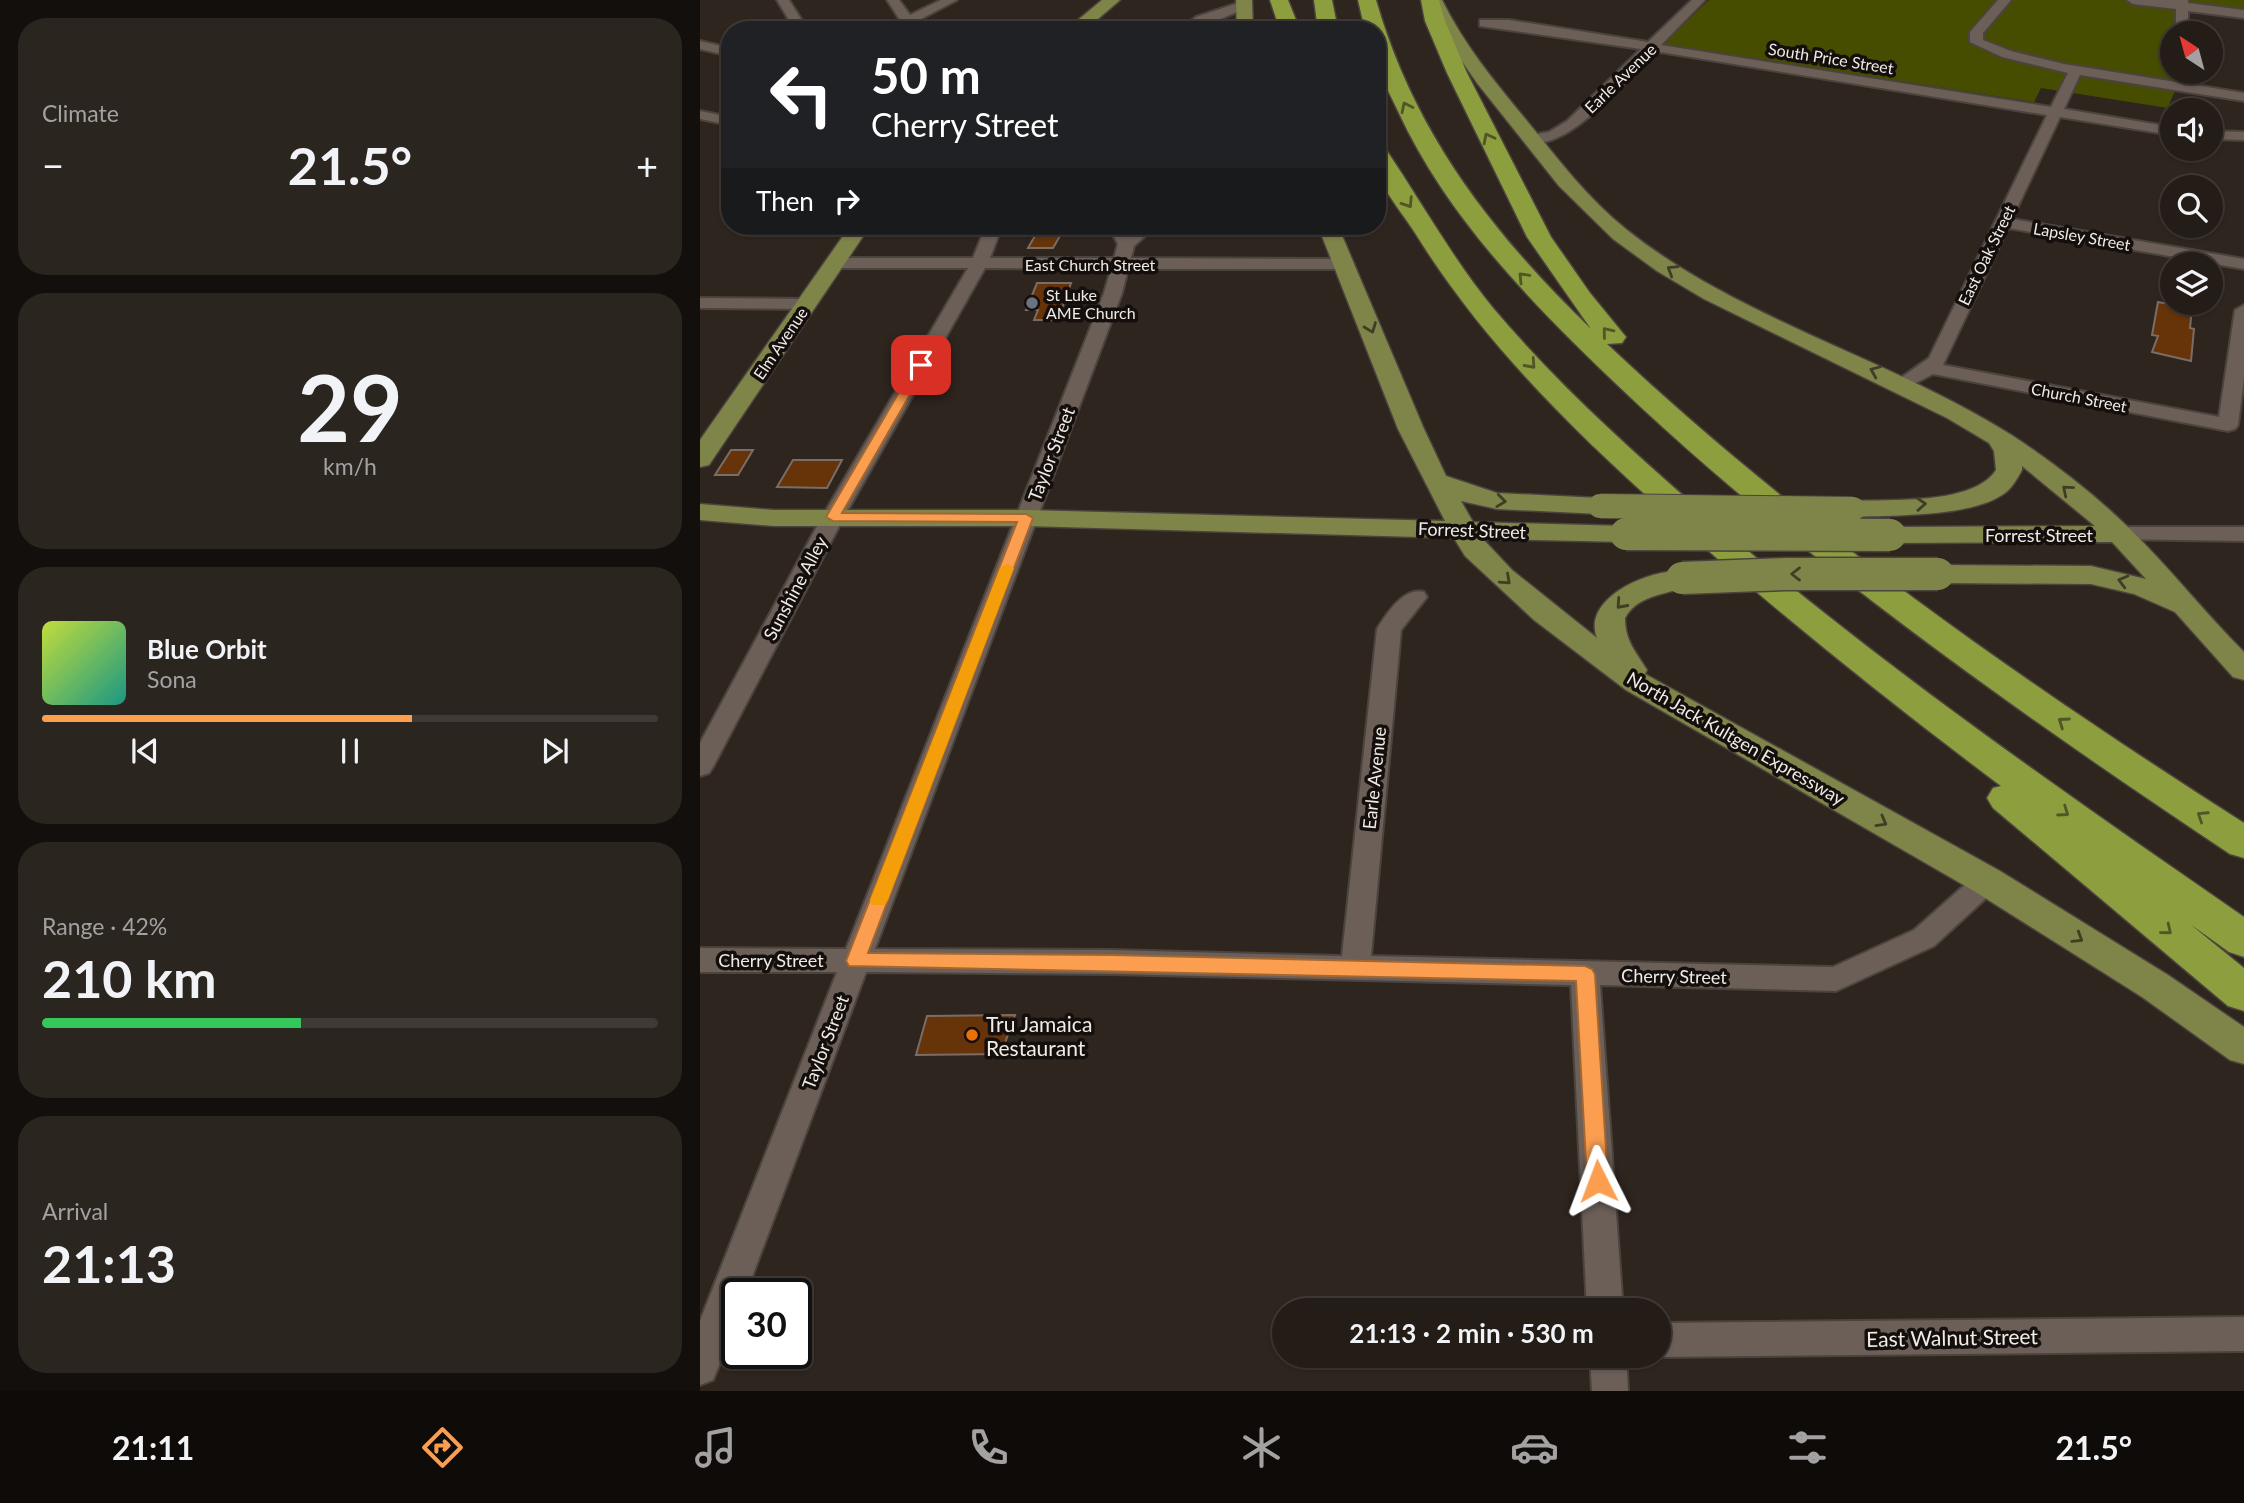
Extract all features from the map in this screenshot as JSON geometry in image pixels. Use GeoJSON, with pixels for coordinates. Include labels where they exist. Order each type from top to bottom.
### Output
{"type":"FeatureCollection","features":[{"type":"Feature","properties":{"kind":"highway"},"geometry":{"type":"LineString","coordinates":[[1279,0],[1287,21]]}},
{"type":"Feature","properties":{"kind":"highway"},"geometry":{"type":"LineString","coordinates":[[1323,0],[1326,21]]}},
{"type":"Feature","properties":{"kind":"highway"},"geometry":{"type":"LineString","coordinates":[[1367,0],[1373,21]]}},
{"type":"Feature","properties":{"kind":"highway"},"geometry":{"type":"LineString","coordinates":[[1432,0],[1435,21],[1457,73],[1539,237],[1589,310],[1733,475]]}},
{"type":"Feature","properties":{"kind":"highway"},"geometry":{"type":"LineString","coordinates":[[1386,61],[1412,120],[1451,188],[1474,220],[1508,261],[1554,309],[1664,415],[1733,475],[1909,612],[2018,690],[2244,843]]}},
{"type":"Feature","properties":{"kind":"highway"},"geometry":{"type":"LineString","coordinates":[[1386,169],[1442,256],[1485,314],[1558,395],[1708,534],[1814,624],[1963,762],[2244,993]]}},
{"type":"Feature","properties":{"kind":"highway"},"geometry":{"type":"LineString","coordinates":[[1814,624],[2029,788],[2244,940]]}},
{"type":"Feature","properties":{"kind":"main road"},"geometry":{"type":"LineString","coordinates":[[1085,21],[1112,0]]}},
{"type":"Feature","properties":{"kind":"main road"},"geometry":{"type":"LineString","coordinates":[[1432,0],[1457,45],[1556,172],[1583,202],[1620,235],[1658,262],[1759,321],[1902,384],[1998,438],[2045,471],[2120,534],[2244,670]]}},
{"type":"Feature","properties":{"kind":"main road"},"geometry":{"type":"LineString","coordinates":[[1244,3],[1245,21]]}},
{"type":"Feature","properties":{"kind":"main road","name":"Elm Avenue"},"geometry":{"type":"LineString","coordinates":[[700,459],[854,235]]}},
{"type":"Feature","properties":{"kind":"main road","name":"North Jack Kultgen Expressway"},"geometry":{"type":"LineString","coordinates":[[1332,235],[1411,429],[1462,529],[1475,550],[1544,613],[1652,692],[1987,881],[2155,986],[2244,1048]]}},
{"type":"Feature","properties":{"kind":"main road"},"geometry":{"type":"LineString","coordinates":[[1436,481],[1473,496],[1497,501],[1600,506],[1853,509],[1945,502],[1976,498],[1993,490],[2008,470],[2007,451],[1998,438]]}},
{"type":"Feature","properties":{"kind":"main road","name":"Forrest Street"},"geometry":{"type":"LineString","coordinates":[[700,512],[774,518],[1026,518],[1626,534],[2120,534]]}},
{"type":"Feature","properties":{"kind":"main road"},"geometry":{"type":"LineString","coordinates":[[1652,692],[1612,647],[1608,628],[1614,609],[1628,596],[1648,586],[1682,578],[1787,574],[2091,575],[2143,587],[2185,608]]}},
{"type":"Feature","properties":{"kind":"street"},"geometry":{"type":"LineString","coordinates":[[783,0],[796,21]]}},
{"type":"Feature","properties":{"kind":"street"},"geometry":{"type":"LineString","coordinates":[[893,0],[908,21]]}},
{"type":"Feature","properties":{"kind":"street"},"geometry":{"type":"LineString","coordinates":[[917,21],[951,0]]}},
{"type":"Feature","properties":{"kind":"street","name":"Earle Avenue"},"geometry":{"type":"LineString","coordinates":[[1531,139],[1553,136],[1572,124],[1699,0]]}},
{"type":"Feature","properties":{"kind":"street"},"geometry":{"type":"LineString","coordinates":[[2005,0],[1976,32],[1977,42],[2010,56],[2075,72],[2160,78]]}},
{"type":"Feature","properties":{"kind":"street"},"geometry":{"type":"LineString","coordinates":[[2133,0],[2182,3],[2244,14]]}},
{"type":"Feature","properties":{"kind":"street"},"geometry":{"type":"LineString","coordinates":[[1198,21],[1244,3]]}},
{"type":"Feature","properties":{"kind":"street"},"geometry":{"type":"LineString","coordinates":[[2182,3],[2182,21]]}},
{"type":"Feature","properties":{"kind":"street","name":"South Price Street"},"geometry":{"type":"LineString","coordinates":[[1485,23],[1509,24],[2160,129]]}},
{"type":"Feature","properties":{"kind":"street"},"geometry":{"type":"LineString","coordinates":[[700,45],[721,50]]}},
{"type":"Feature","properties":{"kind":"street","name":"East Oak Street"},"geometry":{"type":"LineString","coordinates":[[1929,368],[1941,352],[1941,346],[2075,72]]}},
{"type":"Feature","properties":{"kind":"street"},"geometry":{"type":"LineString","coordinates":[[2199,84],[2244,97]]}},
{"type":"Feature","properties":{"kind":"street"},"geometry":{"type":"LineString","coordinates":[[702,116],[721,108]]}},
{"type":"Feature","properties":{"kind":"street"},"geometry":{"type":"LineString","coordinates":[[702,116],[721,119]]}},
{"type":"Feature","properties":{"kind":"street"},"geometry":{"type":"LineString","coordinates":[[2223,135],[2244,136]]}},
{"type":"Feature","properties":{"kind":"street","name":"Lapsley Street"},"geometry":{"type":"LineString","coordinates":[[2002,222],[2244,264]]}},
{"type":"Feature","properties":{"kind":"street","name":"Sunshine Alley"},"geometry":{"type":"LineString","coordinates":[[700,767],[833,517],[980,263],[991,235]]}},
{"type":"Feature","properties":{"kind":"street","name":"East Church Street"},"geometry":{"type":"LineString","coordinates":[[834,263],[980,263],[1121,245],[1346,264]]}},
{"type":"Feature","properties":{"kind":"street","name":"Taylor Street"},"geometry":{"type":"LineString","coordinates":[[700,1367],[1113,293],[1121,245]]}},
{"type":"Feature","properties":{"kind":"street"},"geometry":{"type":"LineString","coordinates":[[700,303],[807,304]]}},
{"type":"Feature","properties":{"kind":"street","name":"Church Street"},"geometry":{"type":"LineString","coordinates":[[1929,368],[2228,425],[2244,310]]}},
{"type":"Feature","properties":{"kind":"street"},"geometry":{"type":"LineString","coordinates":[[1902,384],[1929,368]]}},
{"type":"Feature","properties":{"kind":"street","name":"Forrest Street"},"geometry":{"type":"LineString","coordinates":[[2120,534],[2244,534]]}},
{"type":"Feature","properties":{"kind":"street","name":"Earle Avenue"},"geometry":{"type":"LineString","coordinates":[[1355,969],[1389,629],[1416,597]]}},
{"type":"Feature","properties":{"kind":"street","name":"Cherry Street"},"geometry":{"type":"LineString","coordinates":[[700,960],[1111,962],[1836,979],[1924,938],[1987,881]]}},
{"type":"Feature","properties":{"kind":"street"},"geometry":{"type":"LineString","coordinates":[[1585,974],[1604,1298]]}},
{"type":"Feature","properties":{"kind":"street","name":"East Walnut Street"},"geometry":{"type":"LineString","coordinates":[[1671,1340],[2244,1334]]}},
{"type":"Feature","properties":{"kind":"street"},"geometry":{"type":"LineString","coordinates":[[1608,1368],[1609,1391]]}},
{"type":"Feature","properties":{"kind":"green space"},"geometry":{"type":"Polygon","coordinates":[[[1709,0],[2244,0],[2244,14],[2176,6],[2177,21],[2160,21],[2160,84],[2177,84],[2172,98],[2160,98],[2160,107],[2041,88],[2034,102],[1663,44],[1709,0]]]}},
{"type":"Feature","properties":{"kind":"building"},"geometry":{"type":"Polygon","coordinates":[[[1036,235],[1061,235],[1053,248],[1028,248],[1036,235]]]}},
{"type":"Feature","properties":{"kind":"building","name":"St Luke AME Church"},"geometry":{"type":"Polygon","coordinates":[[[1037,283],[1071,283],[1058,320],[1034,320],[1038,310],[1026,310],[1037,283]]]}},
{"type":"Feature","properties":{"kind":"building"},"geometry":{"type":"Polygon","coordinates":[[[2158,302],[2160,315],[2191,315],[2190,328],[2194,329],[2191,361],[2152,352],[2158,336],[2152,335],[2158,302]]]}},
{"type":"Feature","properties":{"kind":"building"},"geometry":{"type":"Polygon","coordinates":[[[731,450],[753,450],[738,475],[715,475],[731,450]]]}},
{"type":"Feature","properties":{"kind":"building"},"geometry":{"type":"Polygon","coordinates":[[[793,460],[842,460],[827,488],[777,487],[793,460]]]}},
{"type":"Feature","properties":{"kind":"building","name":"Tru Jamaica Restaurant"},"geometry":{"type":"Polygon","coordinates":[[[1015,1015],[1001,1054],[916,1055],[927,1016],[1015,1015]]]}},
{"type":"Feature","properties":{"kind":"slow traffic"},"geometry":{"type":"LineString","coordinates":[[879,900],[1007,568]]}},
{"type":"Feature","properties":{"kind":"place","name":"St Luke AME Church"},"geometry":{"type":"Point","coordinates":[1032,303]}},
{"type":"Feature","properties":{"kind":"place","name":"Tru Jamaica Restaurant"},"geometry":{"type":"Point","coordinates":[972,1035]}},
{"type":"Feature","properties":{"kind":"route"},"geometry":{"type":"LineString","coordinates":[[921,365],[833,517],[1026,518],[856,961],[1111,962],[1585,974],[1598,1181]]}}]}
